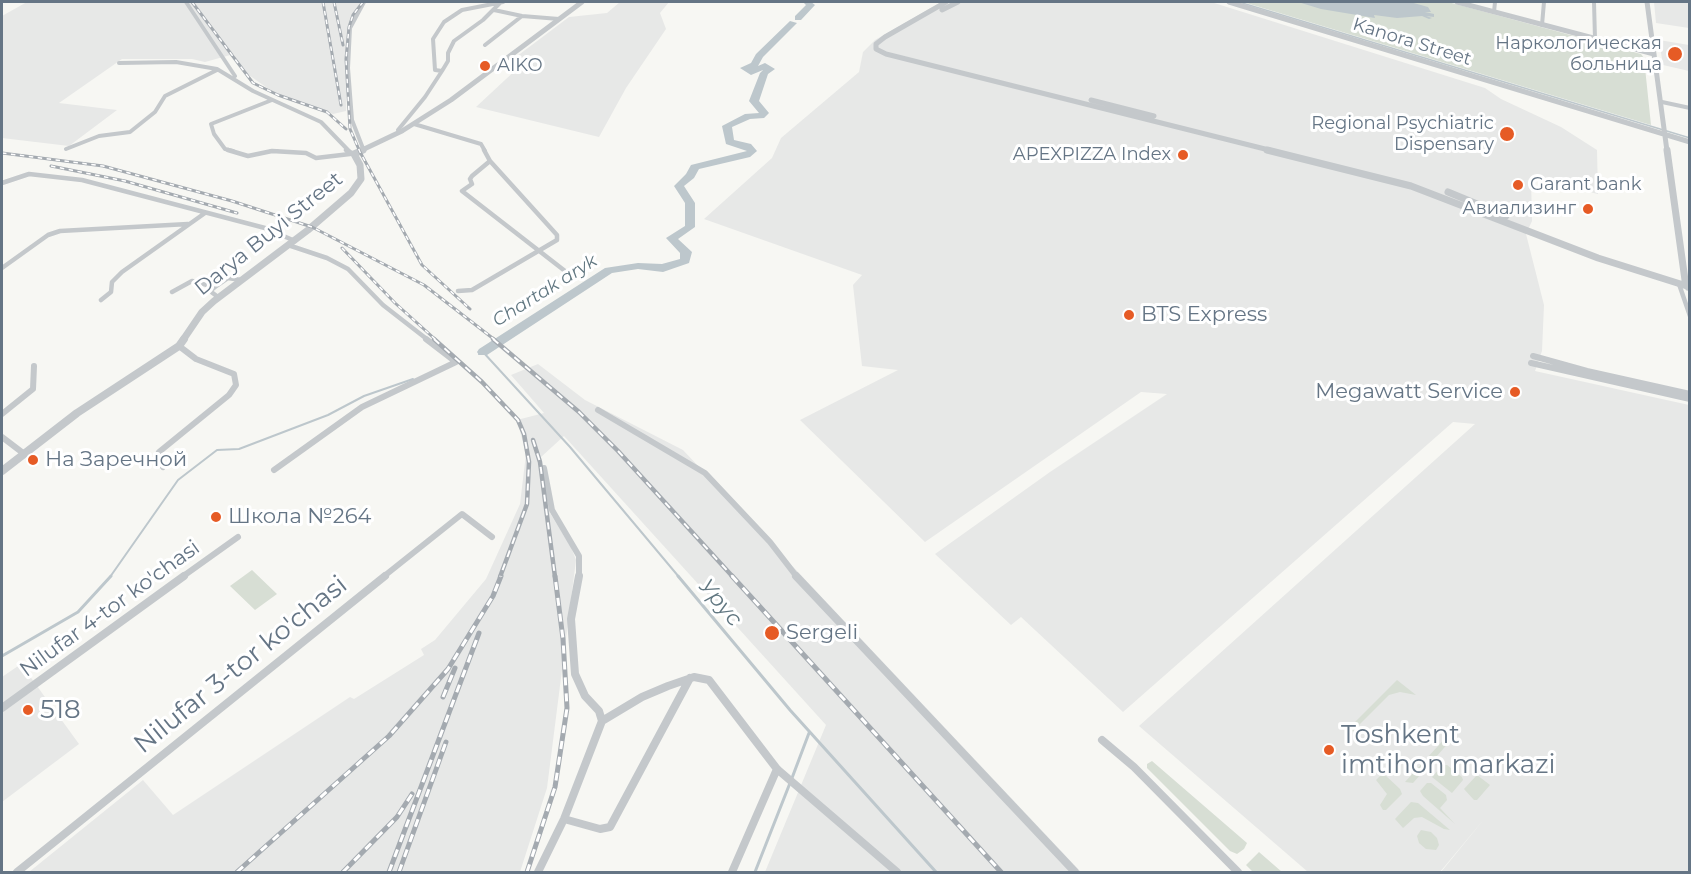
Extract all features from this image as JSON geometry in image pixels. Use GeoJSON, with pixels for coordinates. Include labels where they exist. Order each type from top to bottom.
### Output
{"type":"FeatureCollection","features":[{"type":"Feature","properties":{"kind":"street"},"geometry":{"type":"LineString","coordinates":[[186,2],[237,80]]}},
{"type":"Feature","properties":{"kind":"street"},"geometry":{"type":"LineString","coordinates":[[364,2],[350,28],[348,68],[352,120],[364,151]]}},
{"type":"Feature","properties":{"kind":"street"},"geometry":{"type":"LineString","coordinates":[[402,131],[399,130],[425,97],[448,61],[448,53],[454,40],[502,2]]}},
{"type":"Feature","properties":{"kind":"street"},"geometry":{"type":"LineString","coordinates":[[442,71],[435,70],[434,39],[444,22],[462,10],[502,2]]}},
{"type":"Feature","properties":{"kind":"street"},"geometry":{"type":"LineString","coordinates":[[272,100],[211,124],[214,134],[225,149],[248,156],[272,151],[306,153],[316,158],[364,151],[414,124],[488,74],[582,2]]}},
{"type":"Feature","properties":{"kind":"street"},"geometry":{"type":"LineString","coordinates":[[951,2],[877,43],[880,49],[1119,113],[1423,189],[1598,258],[1687,285]]}},
{"type":"Feature","properties":{"kind":"street","name":"Kanora Street"},"geometry":{"type":"LineString","coordinates":[[1229,2],[1666,132],[1689,142]]}},
{"type":"Feature","properties":{"kind":"street"},"geometry":{"type":"LineString","coordinates":[[1457,2],[1654,54]]}},
{"type":"Feature","properties":{"kind":"street"},"geometry":{"type":"LineString","coordinates":[[1494,12],[1495,2]]}},
{"type":"Feature","properties":{"kind":"street"},"geometry":{"type":"LineString","coordinates":[[1542,25],[1544,2]]}},
{"type":"Feature","properties":{"kind":"street"},"geometry":{"type":"LineString","coordinates":[[1594,2],[1595,39]]}},
{"type":"Feature","properties":{"kind":"street"},"geometry":{"type":"LineString","coordinates":[[1647,2],[1687,285],[1689,316]]}},
{"type":"Feature","properties":{"kind":"street"},"geometry":{"type":"LineString","coordinates":[[494,10],[522,16],[559,19]]}},
{"type":"Feature","properties":{"kind":"street"},"geometry":{"type":"LineString","coordinates":[[485,45],[522,16]]}},
{"type":"Feature","properties":{"kind":"street"},"geometry":{"type":"LineString","coordinates":[[880,49],[1434,188],[1687,285]]}},
{"type":"Feature","properties":{"kind":"street","name":"Darya Buyi Street"},"geometry":{"type":"LineString","coordinates":[[2,471],[77,413],[179,346],[202,312],[218,297],[291,243],[357,186],[361,179],[362,172],[352,154],[328,127],[272,100],[218,69],[176,62],[120,63]]}},
{"type":"Feature","properties":{"kind":"street"},"geometry":{"type":"LineString","coordinates":[[66,149],[99,136],[130,132],[155,112],[165,96],[218,69]]}},
{"type":"Feature","properties":{"kind":"street"},"geometry":{"type":"LineString","coordinates":[[1662,102],[1689,108]]}},
{"type":"Feature","properties":{"kind":"street"},"geometry":{"type":"LineString","coordinates":[[1119,113],[1160,118]]}},
{"type":"Feature","properties":{"kind":"street"},"geometry":{"type":"LineString","coordinates":[[414,124],[481,144],[490,161],[557,235],[557,240],[541,251],[472,290],[458,291]]}},
{"type":"Feature","properties":{"kind":"street"},"geometry":{"type":"LineString","coordinates":[[490,161],[472,176],[470,179],[472,184],[462,191],[574,278]]}},
{"type":"Feature","properties":{"kind":"street"},"geometry":{"type":"LineString","coordinates":[[2,183],[29,174],[82,180],[265,228],[291,243],[348,269],[383,305],[456,363],[362,407],[274,470]]}},
{"type":"Feature","properties":{"kind":"street"},"geometry":{"type":"LineString","coordinates":[[101,300],[111,292],[112,282],[122,272],[205,213]]}},
{"type":"Feature","properties":{"kind":"street"},"geometry":{"type":"LineString","coordinates":[[2,268],[48,235],[60,231],[188,224]]}},
{"type":"Feature","properties":{"kind":"street"},"geometry":{"type":"LineString","coordinates":[[218,297],[210,291],[228,278],[241,280]]}},
{"type":"Feature","properties":{"kind":"street"},"geometry":{"type":"LineString","coordinates":[[171,292],[190,281],[215,287]]}},
{"type":"Feature","properties":{"kind":"street"},"geometry":{"type":"LineString","coordinates":[[163,467],[158,458],[159,452],[229,395],[236,386],[234,374],[196,359],[179,346]]}},
{"type":"Feature","properties":{"kind":"street"},"geometry":{"type":"LineString","coordinates":[[1532,360],[1689,397]]}},
{"type":"Feature","properties":{"kind":"street"},"geometry":{"type":"LineString","coordinates":[[2,414],[33,389],[34,366]]}},
{"type":"Feature","properties":{"kind":"street"},"geometry":{"type":"LineString","coordinates":[[598,410],[705,473],[770,543],[795,575],[1075,873]]}},
{"type":"Feature","properties":{"kind":"street"},"geometry":{"type":"LineString","coordinates":[[2,437],[23,453]]}},
{"type":"Feature","properties":{"kind":"street"},"geometry":{"type":"LineString","coordinates":[[544,468],[552,510],[579,556],[580,569],[571,619],[575,674],[579,686],[599,711],[602,721]]}},
{"type":"Feature","properties":{"kind":"street","name":"Nilufar 3-tor ko'chasi"},"geometry":{"type":"LineString","coordinates":[[17,873],[462,514],[492,537]]}},
{"type":"Feature","properties":{"kind":"street","name":"Nilufar 4-tor ko'chasi"},"geometry":{"type":"LineString","coordinates":[[2,708],[238,537]]}},
{"type":"Feature","properties":{"kind":"street"},"geometry":{"type":"LineString","coordinates":[[538,873],[564,819],[602,721],[642,697],[690,678],[701,677],[714,686],[777,769],[897,873]]}},
{"type":"Feature","properties":{"kind":"street"},"geometry":{"type":"LineString","coordinates":[[564,819],[600,829],[610,827],[690,678]]}},
{"type":"Feature","properties":{"kind":"street"},"geometry":{"type":"LineString","coordinates":[[1102,740],[1134,767],[1238,873]]}},
{"type":"Feature","properties":{"kind":"street"},"geometry":{"type":"LineString","coordinates":[[732,873],[777,769]]}},
{"type":"Feature","properties":{"kind":"shaded area"},"geometry":{"type":"Polygon","coordinates":[[[27,2],[362,2],[348,28],[346,111],[333,114],[273,92],[246,73],[236,61],[234,54],[205,62],[192,59],[122,59],[59,103],[117,110],[69,146],[2,138],[2,16],[27,2]]]}},
{"type":"Feature","properties":{"kind":"shaded area"},"geometry":{"type":"Polygon","coordinates":[[[620,2],[669,2],[660,13],[666,29],[626,88],[599,137],[476,107],[520,66],[508,63],[569,17],[607,13],[620,2]]]}},
{"type":"Feature","properties":{"kind":"shaded area"},"geometry":{"type":"Polygon","coordinates":[[[941,2],[1211,2],[1485,88],[1501,99],[1561,127],[1597,150],[1598,194],[1531,178],[1532,221],[1526,234],[1544,305],[1542,351],[1535,371],[1689,405],[1689,872],[1441,872],[1485,818],[1440,872],[1308,872],[1139,726],[1475,424],[1453,422],[1123,712],[1021,617],[1011,625],[935,554],[1050,472],[1167,394],[1141,392],[925,542],[800,420],[898,370],[862,366],[853,285],[862,275],[704,219],[772,158],[781,138],[859,72],[863,52],[875,40],[941,2]]]}},
{"type":"Feature","properties":{"kind":"shaded area"},"geometry":{"type":"Polygon","coordinates":[[[1243,2],[1448,2],[1641,54],[1644,58],[1651,125],[1243,2]]]}},
{"type":"Feature","properties":{"kind":"shaded area"},"geometry":{"type":"Polygon","coordinates":[[[1298,2],[1410,2],[1428,7],[1431,12],[1425,12],[1434,14],[1434,17],[1426,16],[1432,18],[1429,19],[1422,16],[1397,18],[1374,15],[1375,18],[1321,9],[1298,2]]]}},
{"type":"Feature","properties":{"kind":"shaded area"},"geometry":{"type":"Polygon","coordinates":[[[1654,2],[1689,2],[1689,28],[1656,23],[1654,2]]]}},
{"type":"Feature","properties":{"kind":"shaded area","name":"Наркологическая больница"},"geometry":{"type":"Polygon","coordinates":[[[1659,40],[1689,45],[1689,71],[1663,65],[1659,40]]]}},
{"type":"Feature","properties":{"kind":"shaded area"},"geometry":{"type":"Polygon","coordinates":[[[538,364],[585,400],[683,450],[1081,872],[765,872],[826,725],[564,436],[541,457],[550,513],[571,547],[576,560],[547,788],[520,872],[29,872],[143,780],[173,815],[350,697],[354,699],[424,655],[421,649],[435,640],[486,579],[520,504],[526,454],[517,420],[544,413],[511,375],[538,364]]]}},
{"type":"Feature","properties":{"kind":"shaded area"},"geometry":{"type":"Polygon","coordinates":[[[252,570],[277,594],[255,610],[230,586],[252,570]]]}},
{"type":"Feature","properties":{"kind":"shaded area","name":"518"},"geometry":{"type":"Polygon","coordinates":[[[21,664],[79,744],[2,802],[2,677],[21,664]]]}},
{"type":"Feature","properties":{"kind":"shaded area"},"geometry":{"type":"Polygon","coordinates":[[[1397,680],[1416,695],[1400,692],[1389,695],[1350,734],[1346,731],[1397,680]]]}},
{"type":"Feature","properties":{"kind":"shaded area"},"geometry":{"type":"Polygon","coordinates":[[[1449,734],[1452,736],[1451,740],[1413,783],[1405,782],[1449,734]]]}},
{"type":"Feature","properties":{"kind":"shaded area"},"geometry":{"type":"Polygon","coordinates":[[[1152,761],[1247,843],[1244,849],[1237,854],[1230,851],[1147,768],[1147,764],[1152,761]]]}},
{"type":"Feature","properties":{"kind":"shaded area"},"geometry":{"type":"Polygon","coordinates":[[[1443,765],[1447,765],[1463,780],[1452,793],[1432,777],[1443,765]]]}},
{"type":"Feature","properties":{"kind":"shaded area"},"geometry":{"type":"Polygon","coordinates":[[[1381,775],[1385,775],[1400,789],[1402,794],[1386,810],[1383,810],[1380,805],[1387,794],[1376,780],[1381,775]]]}},
{"type":"Feature","properties":{"kind":"shaded area"},"geometry":{"type":"Polygon","coordinates":[[[1477,775],[1490,785],[1477,800],[1474,800],[1464,789],[1477,775]]]}},
{"type":"Feature","properties":{"kind":"shaded area"},"geometry":{"type":"Polygon","coordinates":[[[1427,783],[1431,783],[1446,795],[1447,800],[1440,808],[1455,824],[1423,796],[1420,791],[1427,783]]]}},
{"type":"Feature","properties":{"kind":"shaded area"},"geometry":{"type":"Polygon","coordinates":[[[1411,802],[1418,803],[1450,830],[1422,817],[1414,818],[1403,828],[1395,819],[1411,802]]]}},
{"type":"Feature","properties":{"kind":"shaded area"},"geometry":{"type":"Polygon","coordinates":[[[1421,830],[1431,832],[1437,838],[1439,845],[1436,850],[1426,849],[1419,843],[1417,836],[1421,830]]]}},
{"type":"Feature","properties":{"kind":"shaded area"},"geometry":{"type":"Polygon","coordinates":[[[1259,852],[1282,872],[1253,872],[1246,865],[1259,852]]]}},
{"type":"Feature","properties":{"kind":"waterway","name":"Chartak aryk"},"geometry":{"type":"LineString","coordinates":[[798,18],[811,5],[807,2]]}},
{"type":"Feature","properties":{"kind":"waterway"},"geometry":{"type":"LineString","coordinates":[[1239,2],[1690,138]]}},
{"type":"Feature","properties":{"kind":"waterway","name":"Chartak aryk"},"geometry":{"type":"LineString","coordinates":[[483,352],[609,270],[638,266],[663,268],[685,261],[686,252],[671,238],[690,227],[690,203],[679,186],[690,176],[695,167],[747,155],[752,151],[748,146],[729,142],[727,126],[748,116],[761,116],[764,113],[754,101],[764,73],[771,69],[765,66],[751,72],[744,68],[754,65],[759,56],[793,23]]}},
{"type":"Feature","properties":{"kind":"waterway","name":"Урус"},"geometry":{"type":"LineString","coordinates":[[479,354],[483,352],[570,447],[679,577]]}},
{"type":"Feature","properties":{"kind":"waterway","name":"Chartak aryk"},"geometry":{"type":"LineString","coordinates":[[110,577],[178,480],[217,450],[239,449],[328,415],[364,396],[413,379]]}},
{"type":"Feature","properties":{"kind":"waterway","name":"Chartak aryk"},"geometry":{"type":"LineString","coordinates":[[2,656],[78,612],[111,576]]}},
{"type":"Feature","properties":{"kind":"waterway","name":"Урус"},"geometry":{"type":"LineString","coordinates":[[678,576],[790,710],[936,872]]}},
{"type":"Feature","properties":{"kind":"waterway"},"geometry":{"type":"LineString","coordinates":[[792,778],[809,733]]}},
{"type":"Feature","properties":{"kind":"waterway"},"geometry":{"type":"LineString","coordinates":[[755,872],[790,783]]}},
{"type":"Feature","properties":{"kind":"railway"},"geometry":{"type":"LineString","coordinates":[[192,2],[253,83],[278,95],[327,112],[346,129]]}},
{"type":"Feature","properties":{"kind":"railway"},"geometry":{"type":"LineString","coordinates":[[323,2],[341,105]]}},
{"type":"Feature","properties":{"kind":"railway"},"geometry":{"type":"LineString","coordinates":[[334,2],[343,45]]}},
{"type":"Feature","properties":{"kind":"railway"},"geometry":{"type":"LineString","coordinates":[[363,2],[353,15],[349,27],[346,59],[350,129],[360,152],[422,265],[470,309]]}},
{"type":"Feature","properties":{"kind":"railway"},"geometry":{"type":"LineString","coordinates":[[2,153],[103,166],[232,201],[312,227],[424,285],[495,340]]}},
{"type":"Feature","properties":{"kind":"railway"},"geometry":{"type":"LineString","coordinates":[[51,166],[125,181],[237,213]]}},
{"type":"Feature","properties":{"kind":"railway"},"geometry":{"type":"LineString","coordinates":[[342,248],[395,303],[436,340]]}},
{"type":"Feature","properties":{"kind":"railway"},"geometry":{"type":"LineString","coordinates":[[434,339],[482,382],[518,420],[524,434],[529,462],[527,504],[500,577]]}},
{"type":"Feature","properties":{"kind":"railway"},"geometry":{"type":"LineString","coordinates":[[493,339],[579,412],[618,451],[733,577]]}},
{"type":"Feature","properties":{"kind":"railway"},"geometry":{"type":"LineString","coordinates":[[533,440],[540,462],[555,577]]}},
{"type":"Feature","properties":{"kind":"railway"},"geometry":{"type":"LineString","coordinates":[[237,872],[389,736],[448,669],[493,596],[501,576]]}},
{"type":"Feature","properties":{"kind":"railway"},"geometry":{"type":"LineString","coordinates":[[527,872],[555,787],[567,708],[563,639],[555,576]]}},
{"type":"Feature","properties":{"kind":"railway"},"geometry":{"type":"LineString","coordinates":[[732,576],[1001,872]]}},
{"type":"Feature","properties":{"kind":"railway"},"geometry":{"type":"LineString","coordinates":[[389,872],[479,633]]}},
{"type":"Feature","properties":{"kind":"railway"},"geometry":{"type":"LineString","coordinates":[[443,697],[455,668]]}},
{"type":"Feature","properties":{"kind":"railway"},"geometry":{"type":"LineString","coordinates":[[399,872],[446,742]]}},
{"type":"Feature","properties":{"kind":"railway"},"geometry":{"type":"LineString","coordinates":[[343,872],[397,817],[412,794]]}},
{"type":"Feature","properties":{"kind":"place","name":"Наркологическая больница"},"geometry":{"type":"Point","coordinates":[1675,54]}},
{"type":"Feature","properties":{"kind":"place","name":"AIKO"},"geometry":{"type":"Point","coordinates":[485,66]}},
{"type":"Feature","properties":{"kind":"place","name":"Regional Psychiatric Dispensary"},"geometry":{"type":"Point","coordinates":[1507,134]}},
{"type":"Feature","properties":{"kind":"place","name":"APEXPIZZA Index"},"geometry":{"type":"Point","coordinates":[1183,155]}},
{"type":"Feature","properties":{"kind":"place","name":"Garant bank"},"geometry":{"type":"Point","coordinates":[1518,185]}},
{"type":"Feature","properties":{"kind":"place","name":"Авиализинг"},"geometry":{"type":"Point","coordinates":[1588,209]}},
{"type":"Feature","properties":{"kind":"place","name":"BTS Express"},"geometry":{"type":"Point","coordinates":[1129,315]}},
{"type":"Feature","properties":{"kind":"place","name":"Megawatt Service"},"geometry":{"type":"Point","coordinates":[1515,392]}},
{"type":"Feature","properties":{"kind":"place","name":"На Заречной"},"geometry":{"type":"Point","coordinates":[33,460]}},
{"type":"Feature","properties":{"kind":"place","name":"Школа №264"},"geometry":{"type":"Point","coordinates":[216,517]}},
{"type":"Feature","properties":{"kind":"place","name":"Sergeli"},"geometry":{"type":"Point","coordinates":[772,633]}},
{"type":"Feature","properties":{"kind":"place","name":"518"},"geometry":{"type":"Point","coordinates":[28,710]}},
{"type":"Feature","properties":{"kind":"place","name":"Toshkent imtihon markazi"},"geometry":{"type":"Point","coordinates":[1329,750]}}]}
